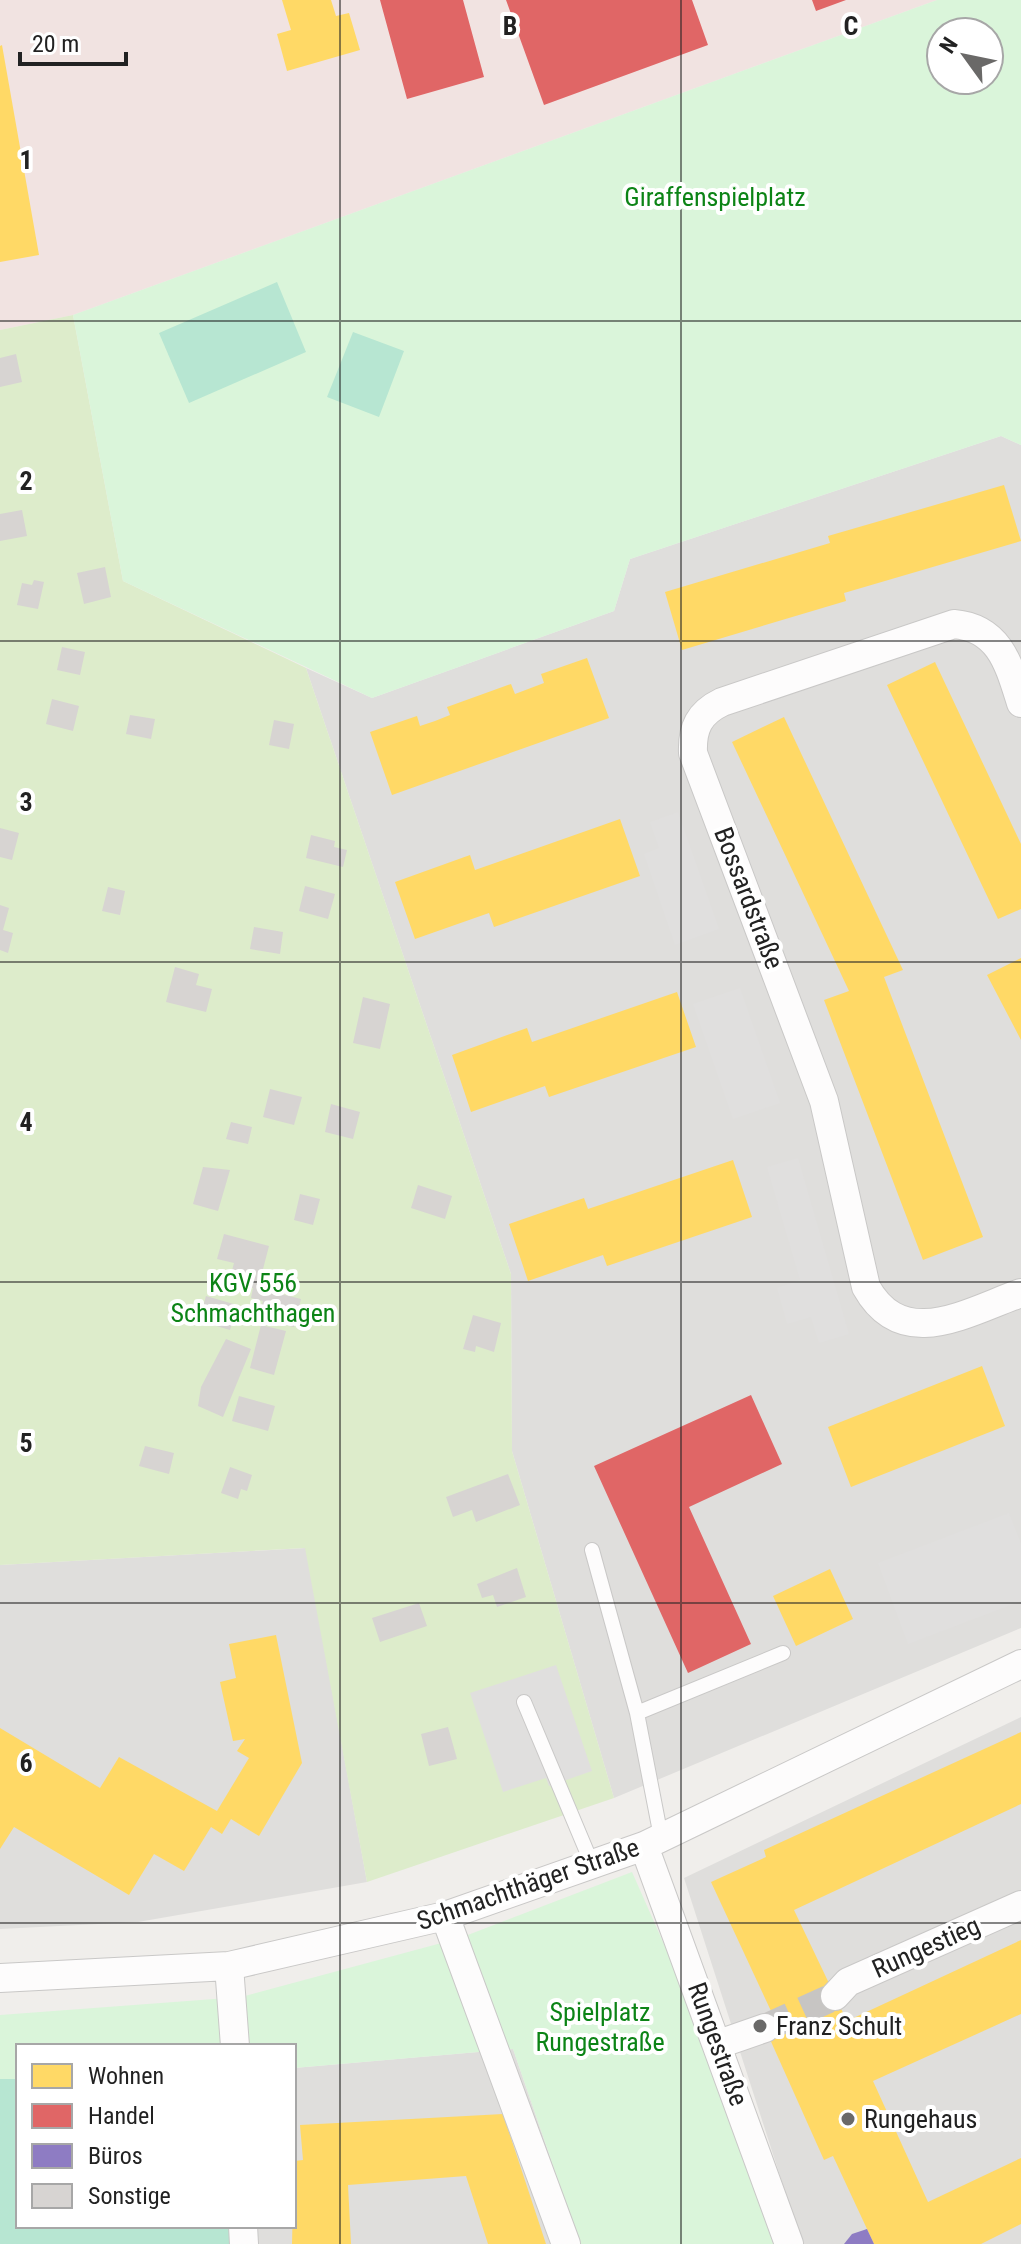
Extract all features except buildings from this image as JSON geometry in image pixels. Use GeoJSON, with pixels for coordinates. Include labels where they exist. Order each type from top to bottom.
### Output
{"type":"FeatureCollection","features":[{"type":"Feature","properties":{"kind":"street","name":"Bossardstraße"},"geometry":{"type":"LineString","coordinates":[[1021,703],[1007,660],[998,644],[977,628],[954,624],[722,702],[702,715],[692,739],[693,753],[824,1101],[866,1287],[884,1312],[897,1320],[930,1325],[1021,1293]]}},
{"type":"Feature","properties":{"kind":"street","name":"Schmachthäger Straße"},"geometry":{"type":"LineString","coordinates":[[0,1978],[229,1966],[445,1916],[653,1842],[1021,1664]]}},
{"type":"Feature","properties":{"kind":"street","name":"Rungestraße"},"geometry":{"type":"LineString","coordinates":[[653,1842],[789,2244]]}},
{"type":"Feature","properties":{"kind":"street","name":"Rungestieg"},"geometry":{"type":"LineString","coordinates":[[835,1996],[848,1982],[1021,1905]]}},
{"type":"Feature","properties":{"kind":"street"},"geometry":{"type":"LineString","coordinates":[[445,1916],[566,2244]]}},
{"type":"Feature","properties":{"kind":"street"},"geometry":{"type":"LineString","coordinates":[[229,1966],[235,2044]]}},
{"type":"Feature","properties":{"kind":"street"},"geometry":{"type":"LineString","coordinates":[[719,2044],[765,2028]]}},
{"type":"Feature","properties":{"kind":"lane"},"geometry":{"type":"LineString","coordinates":[[592,1550],[637,1713],[653,1842]]}},
{"type":"Feature","properties":{"kind":"lane"},"geometry":{"type":"LineString","coordinates":[[637,1713],[783,1653]]}},
{"type":"Feature","properties":{"kind":"lane"},"geometry":{"type":"LineString","coordinates":[[524,1702],[592,1864]]}},
{"type":"Feature","properties":{"kind":"shaded area"},"geometry":{"type":"Polygon","coordinates":[[[0,0],[937,0],[73,315],[0,330],[0,0]]]}},
{"type":"Feature","properties":{"kind":"shaded area"},"geometry":{"type":"Polygon","coordinates":[[[1001,436],[1021,445],[1021,1628],[614,1798],[512,1451],[511,1274],[306,668],[372,698],[614,611],[630,559],[1001,436]]]}},
{"type":"Feature","properties":{"kind":"shaded area"},"geometry":{"type":"Polygon","coordinates":[[[678,812],[719,929],[675,945],[644,854],[659,848],[650,822],[678,812]]]}},
{"type":"Feature","properties":{"kind":"shaded area"},"geometry":{"type":"Polygon","coordinates":[[[740,988],[780,1103],[733,1119],[693,1004],[740,988]]]}},
{"type":"Feature","properties":{"kind":"shaded area"},"geometry":{"type":"Polygon","coordinates":[[[798,1158],[849,1334],[819,1343],[811,1317],[787,1324],[777,1288],[800,1280],[767,1167],[798,1158]]]}},
{"type":"Feature","properties":{"kind":"shaded area"},"geometry":{"type":"Polygon","coordinates":[[[1009,1513],[1021,1544],[1021,1601],[908,1644],[878,1563],[1009,1513]]]}},
{"type":"Feature","properties":{"kind":"shaded area"},"geometry":{"type":"Polygon","coordinates":[[[306,1548],[367,1882],[138,1922],[0,1929],[0,1565],[306,1548]]]}},
{"type":"Feature","properties":{"kind":"shaded area"},"geometry":{"type":"Polygon","coordinates":[[[556,1665],[592,1771],[549,1786],[546,1778],[503,1792],[470,1693],[556,1665]]]}},
{"type":"Feature","properties":{"kind":"shaded area"},"geometry":{"type":"Polygon","coordinates":[[[1021,1717],[1021,2244],[802,2244],[684,1878],[1021,1717]]]}},
{"type":"Feature","properties":{"kind":"shaded area"},"geometry":{"type":"Polygon","coordinates":[[[513,2049],[580,2244],[235,2244],[234,2228],[296,2228],[296,2068],[513,2049]]]}},
{"type":"Feature","properties":{"kind":"green space","name":"Giraffenspielplatz"},"geometry":{"type":"Polygon","coordinates":[[[937,0],[1021,0],[1021,445],[1001,436],[630,559],[614,611],[372,698],[123,581],[73,315],[937,0]]]}},
{"type":"Feature","properties":{"kind":"green space"},"geometry":{"type":"Polygon","coordinates":[[[277,282],[306,352],[189,403],[159,333],[277,282]]]}},
{"type":"Feature","properties":{"kind":"green space","name":"KGV 556 Schmachthagen"},"geometry":{"type":"Polygon","coordinates":[[[73,315],[123,581],[306,668],[511,1274],[512,1451],[614,1798],[367,1882],[305,1548],[0,1565],[0,330],[73,315]]]}},
{"type":"Feature","properties":{"kind":"green space"},"geometry":{"type":"Polygon","coordinates":[[[353,332],[404,351],[379,417],[327,397],[353,332]]]}},
{"type":"Feature","properties":{"kind":"green space","name":"Spielplatz Rungestraße"},"geometry":{"type":"Polygon","coordinates":[[[632,1872],[729,2091],[779,2244],[580,2244],[513,2049],[296,2068],[296,2044],[16,2044],[16,2079],[0,2079],[0,2015],[241,1997],[460,1938],[632,1872]]]}},
{"type":"Feature","properties":{"kind":"green space"},"geometry":{"type":"Polygon","coordinates":[[[0,2079],[16,2079],[16,2228],[234,2228],[235,2244],[0,2244],[0,2079]]]}},
{"type":"Feature","properties":{"kind":"tunnel"},"geometry":{"type":"LineString","coordinates":[[765,2028],[835,1996]]}},
{"type":"Feature","properties":{"kind":"place","name":"Franz Schult"},"geometry":{"type":"Point","coordinates":[760,2026]}},
{"type":"Feature","properties":{"kind":"place","name":"Rungehaus"},"geometry":{"type":"Point","coordinates":[848,2119]}}]}
